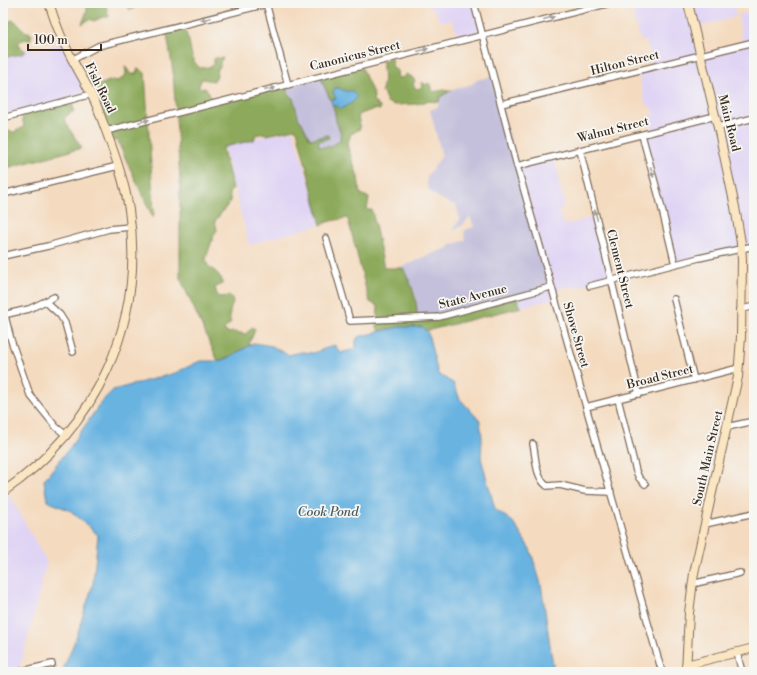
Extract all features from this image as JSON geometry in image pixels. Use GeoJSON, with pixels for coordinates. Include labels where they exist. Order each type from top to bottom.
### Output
{"type":"FeatureCollection","features":[{"type":"Feature","properties":{"kind":"main road","name":"Fish Road"},"geometry":{"type":"LineString","coordinates":[[3,492],[35,468],[66,435],[97,391],[110,364],[121,335],[128,303],[131,278],[131,227],[127,198],[118,166],[92,94],[60,36],[49,3]]}},
{"type":"Feature","properties":{"kind":"main road","name":"Main Road"},"geometry":{"type":"LineString","coordinates":[[688,3],[736,207],[742,249]]}},
{"type":"Feature","properties":{"kind":"main road","name":"South Main Street"},"geometry":{"type":"LineString","coordinates":[[686,668],[692,584],[728,427],[739,368],[742,249]]}},
{"type":"Feature","properties":{"kind":"main road"},"geometry":{"type":"LineString","coordinates":[[686,668],[754,648]]}},
{"type":"Feature","properties":{"kind":"street"},"geometry":{"type":"LineString","coordinates":[[72,60],[98,46],[268,3],[288,85]]}},
{"type":"Feature","properties":{"kind":"street","name":"Shove Street"},"geometry":{"type":"LineString","coordinates":[[474,3],[551,287],[662,672]]}},
{"type":"Feature","properties":{"kind":"street","name":"Canonicus Street"},"geometry":{"type":"LineString","coordinates":[[106,131],[610,3]]}},
{"type":"Feature","properties":{"kind":"street","name":"Hilton Street"},"geometry":{"type":"LineString","coordinates":[[501,104],[754,42]]}},
{"type":"Feature","properties":{"kind":"street"},"geometry":{"type":"LineString","coordinates":[[3,118],[92,94]]}},
{"type":"Feature","properties":{"kind":"street","name":"Walnut Street"},"geometry":{"type":"LineString","coordinates":[[517,166],[715,116]]}},
{"type":"Feature","properties":{"kind":"street"},"geometry":{"type":"LineString","coordinates":[[718,127],[754,118]]}},
{"type":"Feature","properties":{"kind":"street"},"geometry":{"type":"LineString","coordinates":[[642,135],[675,264]]}},
{"type":"Feature","properties":{"kind":"street","name":"Clement Street"},"geometry":{"type":"LineString","coordinates":[[580,150],[638,394]]}},
{"type":"Feature","properties":{"kind":"street"},"geometry":{"type":"LineString","coordinates":[[3,194],[118,166]]}},
{"type":"Feature","properties":{"kind":"street"},"geometry":{"type":"LineString","coordinates":[[3,256],[48,246],[109,229],[131,227]]}},
{"type":"Feature","properties":{"kind":"street","name":"State Avenue"},"geometry":{"type":"LineString","coordinates":[[326,238],[350,321],[439,317],[551,287]]}},
{"type":"Feature","properties":{"kind":"street"},"geometry":{"type":"LineString","coordinates":[[590,286],[675,264],[754,246]]}},
{"type":"Feature","properties":{"kind":"street"},"geometry":{"type":"LineString","coordinates":[[4,315],[29,309],[54,297]]}},
{"type":"Feature","properties":{"kind":"street"},"geometry":{"type":"LineString","coordinates":[[674,299],[694,380]]}},
{"type":"Feature","properties":{"kind":"street"},"geometry":{"type":"LineString","coordinates":[[46,302],[60,315],[65,323],[72,352]]}},
{"type":"Feature","properties":{"kind":"street"},"geometry":{"type":"LineString","coordinates":[[740,310],[754,306]]}},
{"type":"Feature","properties":{"kind":"street"},"geometry":{"type":"LineString","coordinates":[[3,308],[11,340],[30,395],[56,427],[66,435]]}},
{"type":"Feature","properties":{"kind":"street","name":"Broad Street"},"geometry":{"type":"LineString","coordinates":[[586,407],[739,368]]}},
{"type":"Feature","properties":{"kind":"street"},"geometry":{"type":"LineString","coordinates":[[618,399],[636,471],[639,478],[645,484]]}},
{"type":"Feature","properties":{"kind":"street"},"geometry":{"type":"LineString","coordinates":[[728,427],[754,421]]}},
{"type":"Feature","properties":{"kind":"street"},"geometry":{"type":"LineString","coordinates":[[533,444],[538,472],[543,483],[547,486],[560,485],[585,491],[610,492]]}},
{"type":"Feature","properties":{"kind":"street"},"geometry":{"type":"LineString","coordinates":[[705,524],[754,513]]}},
{"type":"Feature","properties":{"kind":"street"},"geometry":{"type":"LineString","coordinates":[[692,584],[740,572]]}},
{"type":"Feature","properties":{"kind":"street"},"geometry":{"type":"LineString","coordinates":[[737,653],[742,672]]}},
{"type":"Feature","properties":{"kind":"street"},"geometry":{"type":"LineString","coordinates":[[19,672],[52,664]]}},
{"type":"Feature","properties":{"kind":"shaded area"},"geometry":{"type":"Polygon","coordinates":[[[427,3],[474,3],[483,34],[459,41],[453,21],[440,21],[433,8],[429,8],[427,3]]]}},
{"type":"Feature","properties":{"kind":"shaded area"},"geometry":{"type":"Polygon","coordinates":[[[630,3],[733,3],[736,15],[732,18],[694,28],[699,53],[743,47],[738,15],[754,11],[754,244],[677,262],[642,137],[653,132],[649,117],[655,113],[649,105],[646,104],[638,72],[653,68],[650,59],[651,55],[646,41],[641,41],[639,36],[630,3]]]}},
{"type":"Feature","properties":{"kind":"shaded area"},"geometry":{"type":"Polygon","coordinates":[[[63,42],[90,94],[3,116],[3,58],[25,53],[25,50],[32,48],[34,51],[63,42]]]}},
{"type":"Feature","properties":{"kind":"shaded area"},"geometry":{"type":"Polygon","coordinates":[[[321,76],[335,110],[336,121],[341,131],[340,140],[335,145],[323,148],[319,146],[319,141],[329,138],[310,139],[301,121],[299,121],[287,87],[321,76]]]}},
{"type":"Feature","properties":{"kind":"shaded area"},"geometry":{"type":"Polygon","coordinates":[[[493,76],[551,287],[451,315],[417,317],[415,293],[402,267],[449,248],[450,245],[466,240],[464,233],[465,230],[474,227],[470,216],[464,224],[454,231],[454,227],[460,220],[456,205],[434,195],[429,190],[427,185],[427,176],[442,156],[430,110],[438,107],[440,97],[452,90],[472,84],[477,80],[493,76]]]}},
{"type":"Feature","properties":{"kind":"shaded area"},"geometry":{"type":"Polygon","coordinates":[[[293,131],[322,224],[249,245],[223,144],[293,131]]]}},
{"type":"Feature","properties":{"kind":"shaded area"},"geometry":{"type":"Polygon","coordinates":[[[553,158],[564,201],[562,208],[558,211],[562,221],[565,224],[569,224],[596,216],[611,279],[586,284],[578,288],[569,286],[553,291],[554,299],[521,307],[517,298],[517,166],[553,158]]]}},
{"type":"Feature","properties":{"kind":"shaded area"},"geometry":{"type":"Polygon","coordinates":[[[10,496],[47,562],[20,668],[3,672],[3,500],[10,496]]]}},
{"type":"Feature","properties":{"kind":"green space"},"geometry":{"type":"Polygon","coordinates":[[[87,3],[110,3],[106,7],[109,17],[103,17],[94,21],[90,19],[82,24],[87,11],[87,3]]]}},
{"type":"Feature","properties":{"kind":"green space"},"geometry":{"type":"Polygon","coordinates":[[[120,3],[138,3],[133,9],[130,10],[125,5],[120,3]]]}},
{"type":"Feature","properties":{"kind":"green space"},"geometry":{"type":"Polygon","coordinates":[[[3,13],[5,18],[9,21],[14,20],[26,32],[29,32],[32,35],[30,40],[20,41],[18,44],[20,48],[25,50],[25,53],[3,58],[3,13]]]}},
{"type":"Feature","properties":{"kind":"green space"},"geometry":{"type":"Polygon","coordinates":[[[184,25],[193,59],[200,68],[209,67],[214,63],[215,58],[223,58],[220,62],[220,67],[216,70],[217,75],[215,80],[203,79],[201,80],[199,86],[200,89],[205,88],[209,92],[212,103],[287,87],[289,96],[293,98],[299,120],[301,121],[310,139],[328,135],[329,138],[319,141],[318,143],[319,146],[322,147],[330,146],[340,140],[340,131],[332,104],[337,106],[345,91],[335,88],[336,99],[330,99],[321,76],[361,66],[374,96],[373,101],[380,107],[380,110],[374,109],[358,115],[360,129],[351,134],[347,145],[358,177],[360,193],[369,198],[367,210],[372,210],[384,268],[403,268],[415,297],[417,317],[440,318],[517,298],[521,307],[426,331],[422,327],[398,327],[379,331],[377,327],[378,306],[370,302],[368,297],[348,219],[346,218],[327,222],[321,225],[297,130],[295,129],[267,135],[264,133],[255,135],[254,140],[224,147],[223,150],[233,189],[229,193],[231,202],[215,221],[217,230],[206,259],[208,266],[219,275],[223,283],[215,288],[218,297],[230,296],[233,300],[230,315],[231,323],[224,330],[228,333],[234,332],[246,334],[252,327],[255,329],[249,343],[251,345],[227,358],[218,361],[180,278],[180,180],[173,71],[166,29],[184,25]]]}},
{"type":"Feature","properties":{"kind":"green space"},"geometry":{"type":"Polygon","coordinates":[[[391,58],[393,68],[398,71],[397,77],[402,78],[406,74],[412,77],[415,81],[413,84],[416,89],[421,88],[423,82],[425,85],[429,83],[433,92],[452,90],[440,97],[439,102],[428,101],[417,104],[394,105],[387,102],[383,92],[381,92],[384,80],[383,60],[391,58]]]}},
{"type":"Feature","properties":{"kind":"green space"},"geometry":{"type":"Polygon","coordinates":[[[125,66],[131,74],[136,74],[138,68],[145,73],[154,212],[153,218],[117,140],[110,141],[89,89],[112,80],[117,81],[123,78],[126,74],[125,66]]]}},
{"type":"Feature","properties":{"kind":"green space"},"geometry":{"type":"Polygon","coordinates":[[[72,101],[74,111],[64,119],[82,148],[3,169],[3,125],[8,131],[14,132],[24,127],[21,112],[72,101]]]}},
{"type":"Feature","properties":{"kind":"water"},"geometry":{"type":"Polygon","coordinates":[[[335,88],[345,91],[352,91],[357,97],[353,102],[341,109],[332,104],[330,99],[336,99],[333,92],[335,88]]]}},
{"type":"Feature","properties":{"kind":"water","name":"Cook Pond"},"geometry":{"type":"Polygon","coordinates":[[[398,327],[422,327],[425,329],[428,333],[438,374],[453,383],[460,399],[480,421],[482,437],[481,458],[495,509],[513,522],[530,549],[541,584],[554,672],[62,672],[76,638],[93,584],[98,535],[71,511],[47,501],[44,480],[71,446],[102,401],[113,390],[175,373],[200,361],[218,361],[226,359],[254,343],[272,346],[288,355],[302,352],[313,353],[335,345],[340,353],[356,349],[356,341],[358,337],[398,327]]]}}]}
